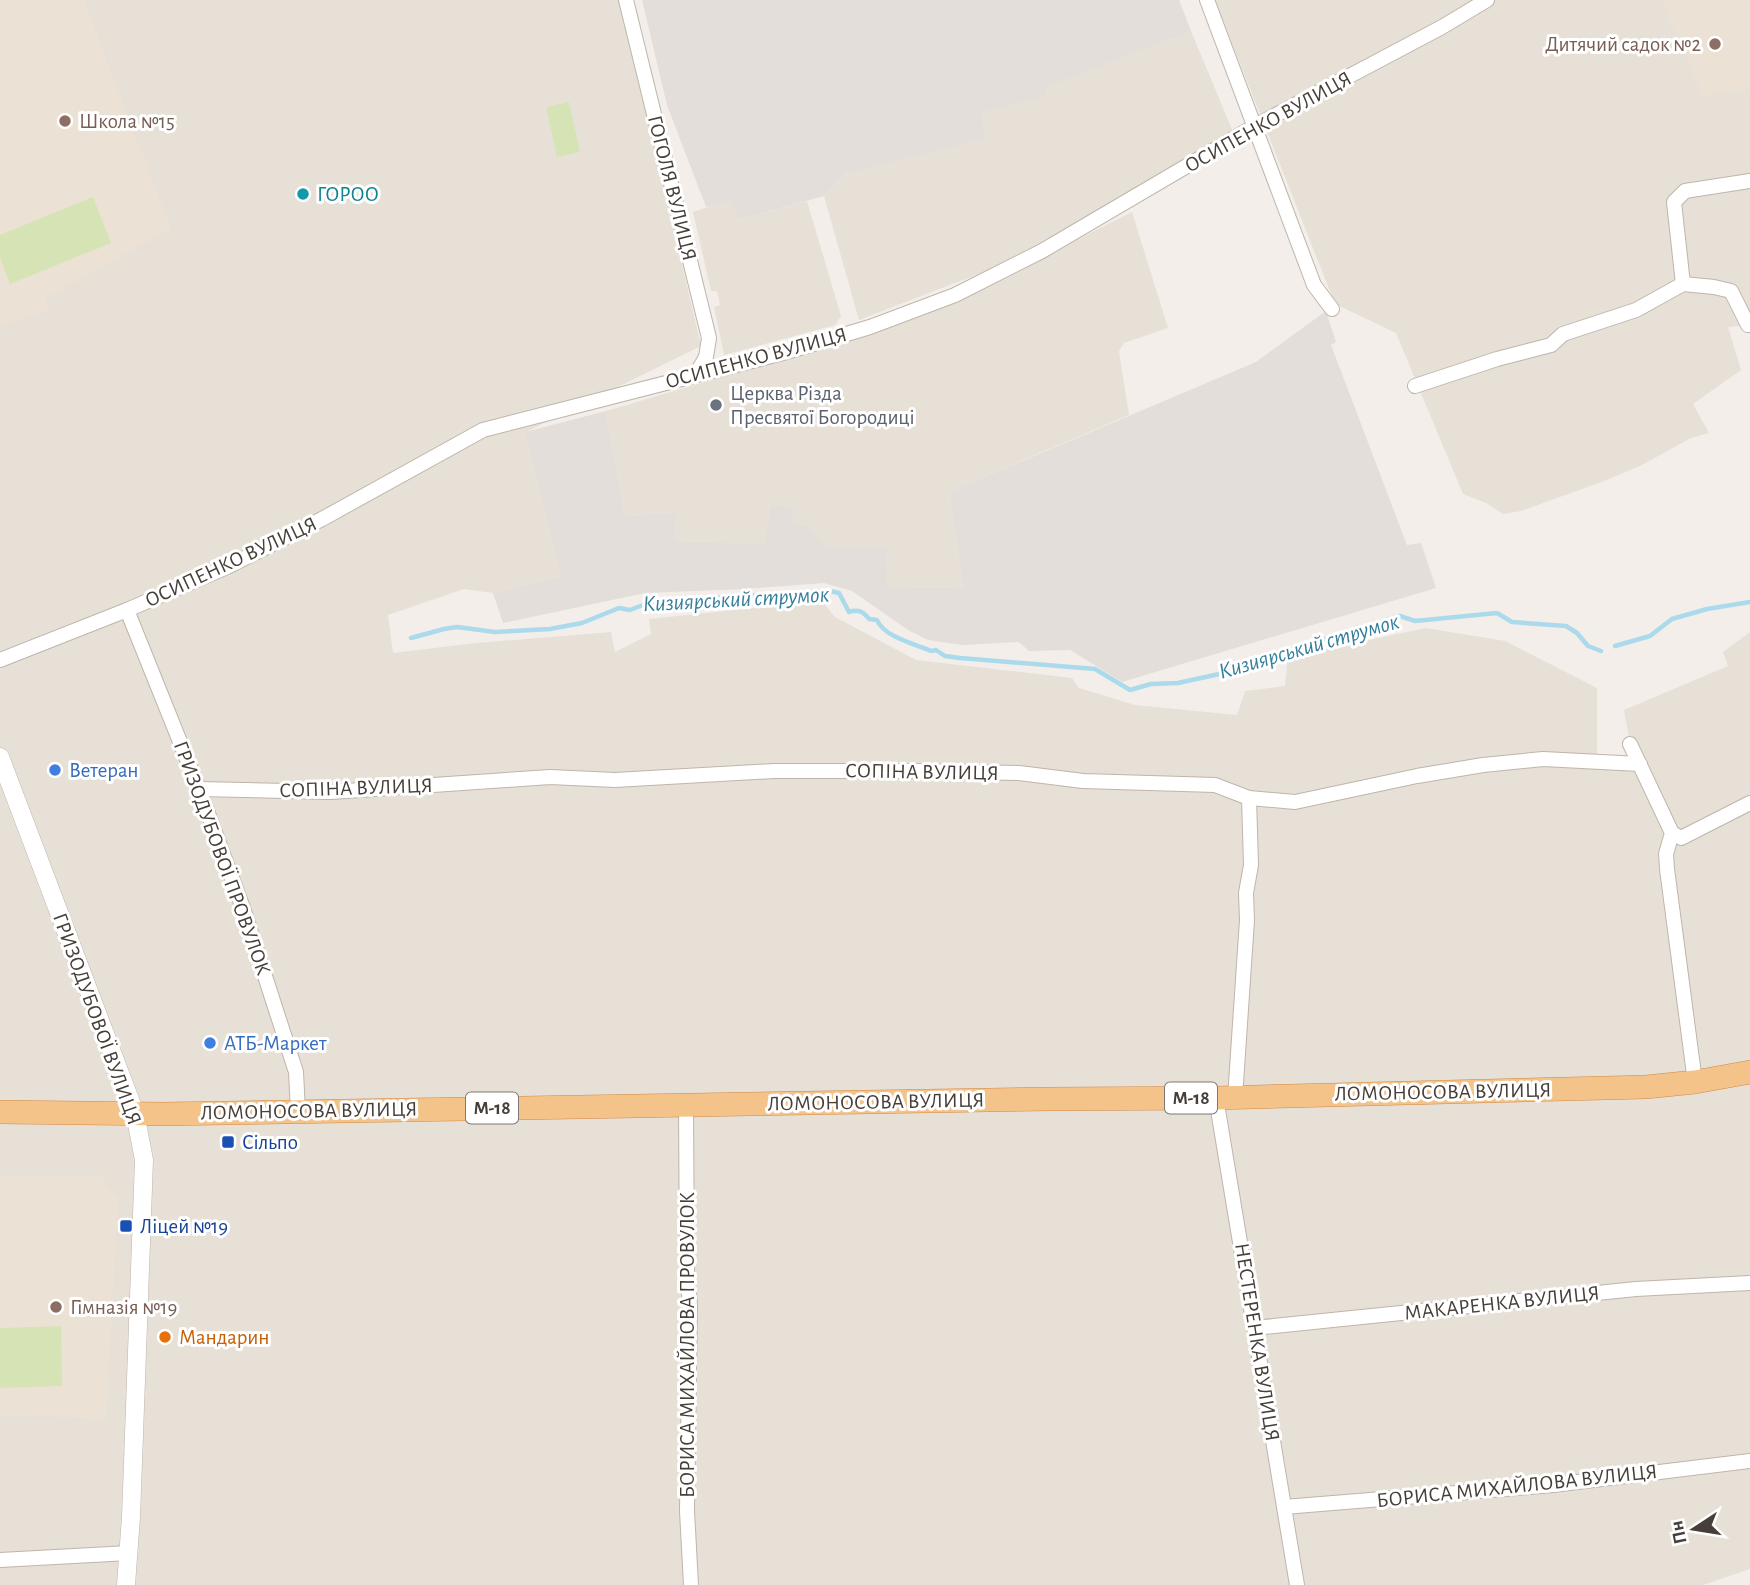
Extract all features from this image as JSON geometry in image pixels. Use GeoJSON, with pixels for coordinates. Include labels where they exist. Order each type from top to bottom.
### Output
{"type":"FeatureCollection","features":[{"type":"Feature","properties":{"kind":"highway","name":"ЛОМОНОСОВА ВУЛИЦЯ"},"geometry":{"type":"LineString","coordinates":[[0,1112],[164,1114],[1225,1098],[1646,1087],[1750,1072]]}},
{"type":"Feature","properties":{"kind":"street","name":"ГОГОЛЯ ВУЛИЦЯ"},"geometry":{"type":"LineString","coordinates":[[625,0],[709,338],[706,357],[696,374]]}},
{"type":"Feature","properties":{"kind":"street"},"geometry":{"type":"LineString","coordinates":[[1207,0],[1314,285],[1332,309]]}},
{"type":"Feature","properties":{"kind":"street","name":"ОСИПЕНКО ВУЛИЦЯ"},"geometry":{"type":"LineString","coordinates":[[0,660],[128,610],[227,566],[322,519],[483,430],[783,353],[870,327],[955,295],[1042,251],[1255,125],[1442,27],[1487,0]]}},
{"type":"Feature","properties":{"kind":"street"},"geometry":{"type":"LineString","coordinates":[[1683,284],[1674,202],[1685,191],[1750,181]]}},
{"type":"Feature","properties":{"kind":"street"},"geometry":{"type":"LineString","coordinates":[[1415,386],[1497,359],[1551,345],[1563,334],[1636,310],[1683,284],[1714,287],[1731,292],[1750,325]]}},
{"type":"Feature","properties":{"kind":"street","name":"ГРИЗОДУБОВОЇ ПРОВУЛОК"},"geometry":{"type":"LineString","coordinates":[[128,610],[243,908],[296,1072],[298,1111]]}},
{"type":"Feature","properties":{"kind":"street"},"geometry":{"type":"LineString","coordinates":[[1630,744],[1672,834],[1666,854],[1667,869],[1695,1082]]}},
{"type":"Feature","properties":{"kind":"street","name":"ГРИЗОДУБОВОЇ ВУЛИЦЯ"},"geometry":{"type":"LineString","coordinates":[[0,757],[135,1113],[144,1160],[126,1585]]}},
{"type":"Feature","properties":{"kind":"street","name":"СОПІНА ВУЛИЦЯ"},"geometry":{"type":"LineString","coordinates":[[199,789],[331,792],[550,777],[615,780],[775,771],[919,771],[1018,773],[1083,781],[1215,785],[1249,798],[1295,802],[1483,765],[1542,759],[1640,764]]}},
{"type":"Feature","properties":{"kind":"street","name":"НЕСТЕРЕНКА ВУЛИЦЯ"},"geometry":{"type":"LineString","coordinates":[[1249,798],[1251,865],[1246,893],[1247,920],[1225,1098],[1254,1328],[1297,1585]]}},
{"type":"Feature","properties":{"kind":"street"},"geometry":{"type":"LineString","coordinates":[[1672,834],[1681,838],[1750,803]]}},
{"type":"Feature","properties":{"kind":"street","name":"БОРИСА МИХАЙЛОВА ПРОВУЛОК"},"geometry":{"type":"LineString","coordinates":[[686,1105],[687,1274],[690,1306],[687,1511],[691,1585]]}},
{"type":"Feature","properties":{"kind":"street","name":"МАКАРЕНКА ВУЛИЦЯ"},"geometry":{"type":"LineString","coordinates":[[1254,1328],[1636,1289],[1750,1283]]}},
{"type":"Feature","properties":{"kind":"street","name":"БОРИСА МИХАЙЛОВА ВУЛИЦЯ"},"geometry":{"type":"LineString","coordinates":[[1284,1507],[1553,1485],[1750,1461]]}},
{"type":"Feature","properties":{"kind":"street"},"geometry":{"type":"LineString","coordinates":[[0,1560],[128,1553]]}},
{"type":"Feature","properties":{"kind":"shaded area"},"geometry":{"type":"Polygon","coordinates":[[[0,0],[621,0],[701,346],[526,432],[561,576],[493,593],[464,589],[388,615],[393,653],[611,632],[615,652],[651,634],[649,619],[822,601],[835,617],[916,660],[1072,678],[1079,688],[1135,705],[1237,715],[1245,691],[1285,686],[1288,657],[1426,628],[1505,641],[1597,688],[1597,762],[1639,764],[1630,744],[1624,710],[1728,666],[1723,652],[1750,632],[1750,1569],[1703,1585],[0,1585],[0,0]]]}},
{"type":"Feature","properties":{"kind":"shaded area","name":"Школа №15"},"geometry":{"type":"Polygon","coordinates":[[[0,0],[84,0],[171,229],[46,298],[49,310],[0,326],[0,0]]]}},
{"type":"Feature","properties":{"kind":"shaded area"},"geometry":{"type":"Polygon","coordinates":[[[642,0],[1179,0],[1191,31],[1045,88],[1046,96],[981,113],[985,139],[845,174],[824,196],[738,220],[731,200],[706,207],[667,105],[642,0]]]}},
{"type":"Feature","properties":{"kind":"shaded area"},"geometry":{"type":"Polygon","coordinates":[[[1215,0],[1750,0],[1750,325],[1728,327],[1741,370],[1693,404],[1709,433],[1691,438],[1640,466],[1604,481],[1521,511],[1503,514],[1486,503],[1463,494],[1396,333],[1335,304],[1215,0]]]}},
{"type":"Feature","properties":{"kind":"shaded area","name":"Дитячий садок №2"},"geometry":{"type":"Polygon","coordinates":[[[1661,0],[1750,0],[1750,89],[1703,96],[1661,0]]]}},
{"type":"Feature","properties":{"kind":"shaded area"},"geometry":{"type":"Polygon","coordinates":[[[1191,31],[1233,132],[1125,196],[989,270],[859,320],[824,196],[845,174],[985,139],[980,113],[1045,96],[1044,88],[1191,31]]]}},
{"type":"Feature","properties":{"kind":"shaded area"},"geometry":{"type":"Polygon","coordinates":[[[731,199],[738,220],[807,201],[841,316],[835,325],[724,355],[714,307],[720,305],[717,291],[711,291],[693,212],[731,199]]]}},
{"type":"Feature","properties":{"kind":"shaded area"},"geometry":{"type":"Polygon","coordinates":[[[1132,212],[1168,328],[1124,343],[1119,351],[1129,415],[949,492],[963,588],[885,587],[887,550],[827,546],[806,525],[793,522],[794,507],[766,543],[675,541],[675,513],[625,515],[606,411],[875,332],[943,307],[1132,212]]]}},
{"type":"Feature","properties":{"kind":"shaded area"},"geometry":{"type":"Polygon","coordinates":[[[1326,311],[1336,342],[1331,345],[1407,545],[1421,543],[1436,588],[1122,682],[1070,650],[1029,651],[1019,642],[962,645],[928,640],[908,630],[852,591],[824,583],[645,593],[503,623],[493,593],[561,576],[525,432],[606,411],[625,515],[675,513],[675,541],[765,543],[771,505],[794,507],[793,522],[806,525],[827,546],[887,549],[886,587],[963,588],[949,492],[1256,362],[1326,311]]]}},
{"type":"Feature","properties":{"kind":"shaded area","name":"Гімназія №19"},"geometry":{"type":"Polygon","coordinates":[[[0,1175],[101,1176],[118,1199],[106,1419],[0,1415],[0,1175]]]}},
{"type":"Feature","properties":{"kind":"green space"},"geometry":{"type":"Polygon","coordinates":[[[569,102],[580,152],[557,157],[546,107],[569,102]]]}},
{"type":"Feature","properties":{"kind":"green space"},"geometry":{"type":"Polygon","coordinates":[[[93,197],[111,243],[10,284],[0,258],[0,235],[93,197]]]}},
{"type":"Feature","properties":{"kind":"green space"},"geometry":{"type":"Polygon","coordinates":[[[61,1326],[62,1386],[0,1388],[0,1328],[61,1326]]]}},
{"type":"Feature","properties":{"kind":"waterway","name":"Кизиярський струмок"},"geometry":{"type":"LineString","coordinates":[[411,638],[457,627],[495,632],[550,629],[582,623],[619,608],[630,610],[651,602],[830,591],[839,593],[849,612],[860,611],[869,619],[877,620],[893,635],[931,651],[936,650],[945,656],[1095,669],[1130,690],[1242,669],[1284,652],[1299,650],[1306,644],[1348,634],[1356,628],[1371,628],[1400,616],[1415,621],[1497,613],[1512,622],[1566,626],[1577,633],[1588,646],[1601,651]]}},
{"type":"Feature","properties":{"kind":"waterway","name":"Кизиярський струмок"},"geometry":{"type":"LineString","coordinates":[[1615,646],[1650,636],[1672,619],[1707,609],[1750,602]]}},
{"type":"Feature","properties":{"kind":"place","name":"Дитячий садок №2"},"geometry":{"type":"Point","coordinates":[1715,44]}},
{"type":"Feature","properties":{"kind":"place","name":"Школа №15"},"geometry":{"type":"Point","coordinates":[65,121]}},
{"type":"Feature","properties":{"kind":"place","name":"ГОРОО"},"geometry":{"type":"Point","coordinates":[303,194]}},
{"type":"Feature","properties":{"kind":"place","name":"Церква Різда Пресвятої Богородиці"},"geometry":{"type":"Point","coordinates":[716,405]}},
{"type":"Feature","properties":{"kind":"place","name":"Ветеран"},"geometry":{"type":"Point","coordinates":[55,770]}},
{"type":"Feature","properties":{"kind":"place","name":"АТБ-Маркет"},"geometry":{"type":"Point","coordinates":[210,1043]}},
{"type":"Feature","properties":{"kind":"place","name":"Сільпо"},"geometry":{"type":"Point","coordinates":[228,1142]}},
{"type":"Feature","properties":{"kind":"place","name":"Ліцей №19"},"geometry":{"type":"Point","coordinates":[126,1226]}},
{"type":"Feature","properties":{"kind":"place","name":"Гімназія №19"},"geometry":{"type":"Point","coordinates":[56,1307]}},
{"type":"Feature","properties":{"kind":"place","name":"Мандарин"},"geometry":{"type":"Point","coordinates":[165,1337]}}]}
